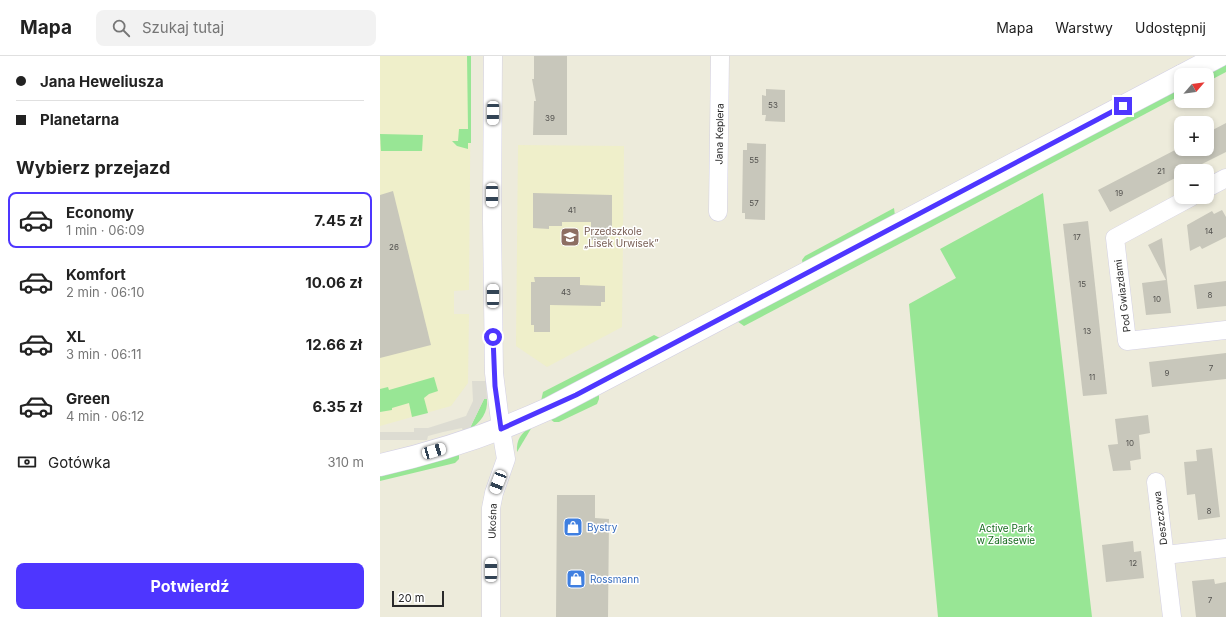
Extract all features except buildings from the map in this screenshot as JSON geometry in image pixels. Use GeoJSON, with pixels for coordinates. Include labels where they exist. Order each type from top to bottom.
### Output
{"type":"FeatureCollection","features":[{"type":"Feature","properties":{"kind":"street","name":"Ukośna"},"geometry":{"type":"LineString","coordinates":[[491,617],[491,508],[494,493],[506,459],[495,386],[493,325],[493,56]]}},
{"type":"Feature","properties":{"kind":"street","name":"Jana Keplera"},"geometry":{"type":"LineString","coordinates":[[718,212],[720,56]]}},
{"type":"Feature","properties":{"kind":"street"},"geometry":{"type":"LineString","coordinates":[[1196,68],[1219,56]]}},
{"type":"Feature","properties":{"kind":"street"},"geometry":{"type":"LineString","coordinates":[[380,465],[447,447],[501,429],[576,395],[1174,79]]}},
{"type":"Feature","properties":{"kind":"street"},"geometry":{"type":"LineString","coordinates":[[1214,184],[1226,178]]}},
{"type":"Feature","properties":{"kind":"street","name":"Pod Gwiazdami"},"geometry":{"type":"LineString","coordinates":[[1178,204],[1115,238],[1127,341],[1226,330]]}},
{"type":"Feature","properties":{"kind":"street","name":"Deszczowa"},"geometry":{"type":"LineString","coordinates":[[1156,482],[1172,617]]}},
{"type":"Feature","properties":{"kind":"street","name":"Deszczowa"},"geometry":{"type":"LineString","coordinates":[[1165,555],[1226,548]]}},
{"type":"Feature","properties":{"kind":"shaded area"},"geometry":{"type":"Polygon","coordinates":[[[380,56],[471,56],[469,290],[454,291],[454,314],[469,314],[468,383],[451,406],[380,426],[380,56]]]}},
{"type":"Feature","properties":{"kind":"shaded area","name":"Przedszkole „Lisek Urwisek”"},"geometry":{"type":"Polygon","coordinates":[[[518,145],[624,146],[622,327],[547,367],[516,346],[518,145]]]}},
{"type":"Feature","properties":{"kind":"shaded area"},"geometry":{"type":"Polygon","coordinates":[[[472,381],[486,381],[487,399],[484,399],[469,430],[463,432],[462,428],[443,432],[428,436],[427,440],[380,440],[380,432],[414,432],[414,428],[428,428],[466,416],[473,401],[472,381]]]}},
{"type":"Feature","properties":{"kind":"green space"},"geometry":{"type":"Polygon","coordinates":[[[467,56],[471,56],[471,143],[468,143],[468,149],[457,146],[452,141],[458,141],[459,129],[468,129],[467,56]]]}},
{"type":"Feature","properties":{"kind":"green space"},"geometry":{"type":"Polygon","coordinates":[[[1226,63],[1226,72],[1214,78],[1214,70],[1226,63]]]}},
{"type":"Feature","properties":{"kind":"green space"},"geometry":{"type":"Polygon","coordinates":[[[1174,91],[1174,99],[744,326],[737,321],[1174,91]]]}},
{"type":"Feature","properties":{"kind":"green space"},"geometry":{"type":"Polygon","coordinates":[[[380,134],[423,135],[422,151],[381,151],[380,134]]]}},
{"type":"Feature","properties":{"kind":"green space","name":"Active Park w Zalasewie"},"geometry":{"type":"Polygon","coordinates":[[[1043,193],[1092,617],[938,617],[909,304],[956,278],[940,249],[1043,193]]]}},
{"type":"Feature","properties":{"kind":"green space"},"geometry":{"type":"Polygon","coordinates":[[[894,208],[895,216],[803,265],[802,260],[805,256],[894,208]]]}},
{"type":"Feature","properties":{"kind":"green space"},"geometry":{"type":"Polygon","coordinates":[[[654,335],[660,338],[541,401],[543,392],[654,335]]]}},
{"type":"Feature","properties":{"kind":"green space"},"geometry":{"type":"Polygon","coordinates":[[[434,377],[438,391],[429,394],[424,398],[428,413],[412,417],[409,403],[392,408],[392,410],[380,412],[380,389],[388,387],[389,390],[434,377]]]}},
{"type":"Feature","properties":{"kind":"green space"},"geometry":{"type":"Polygon","coordinates":[[[599,395],[597,404],[559,422],[554,422],[550,419],[599,395]]]}},
{"type":"Feature","properties":{"kind":"green space"},"geometry":{"type":"Polygon","coordinates":[[[484,399],[487,399],[485,413],[477,424],[469,430],[484,399]]]}},
{"type":"Feature","properties":{"kind":"green space"},"geometry":{"type":"Polygon","coordinates":[[[532,427],[517,452],[518,440],[525,431],[532,427]]]}},
{"type":"Feature","properties":{"kind":"green space"},"geometry":{"type":"Polygon","coordinates":[[[459,454],[459,459],[455,463],[380,481],[380,474],[459,454]]]}},
{"type":"Feature","properties":{"kind":"place","name":"Przedszkole „Lisek Urwisek”"},"geometry":{"type":"Point","coordinates":[570,237]}},
{"type":"Feature","properties":{"kind":"place","name":"Bystry"},"geometry":{"type":"Point","coordinates":[573,527]}},
{"type":"Feature","properties":{"kind":"place","name":"Rossmann"},"geometry":{"type":"Point","coordinates":[576,579]}},
{"type":"Feature","properties":{"kind":"route"},"geometry":{"type":"LineString","coordinates":[[493,337],[495,386],[501,429],[576,395],[1123,106]]}}]}
